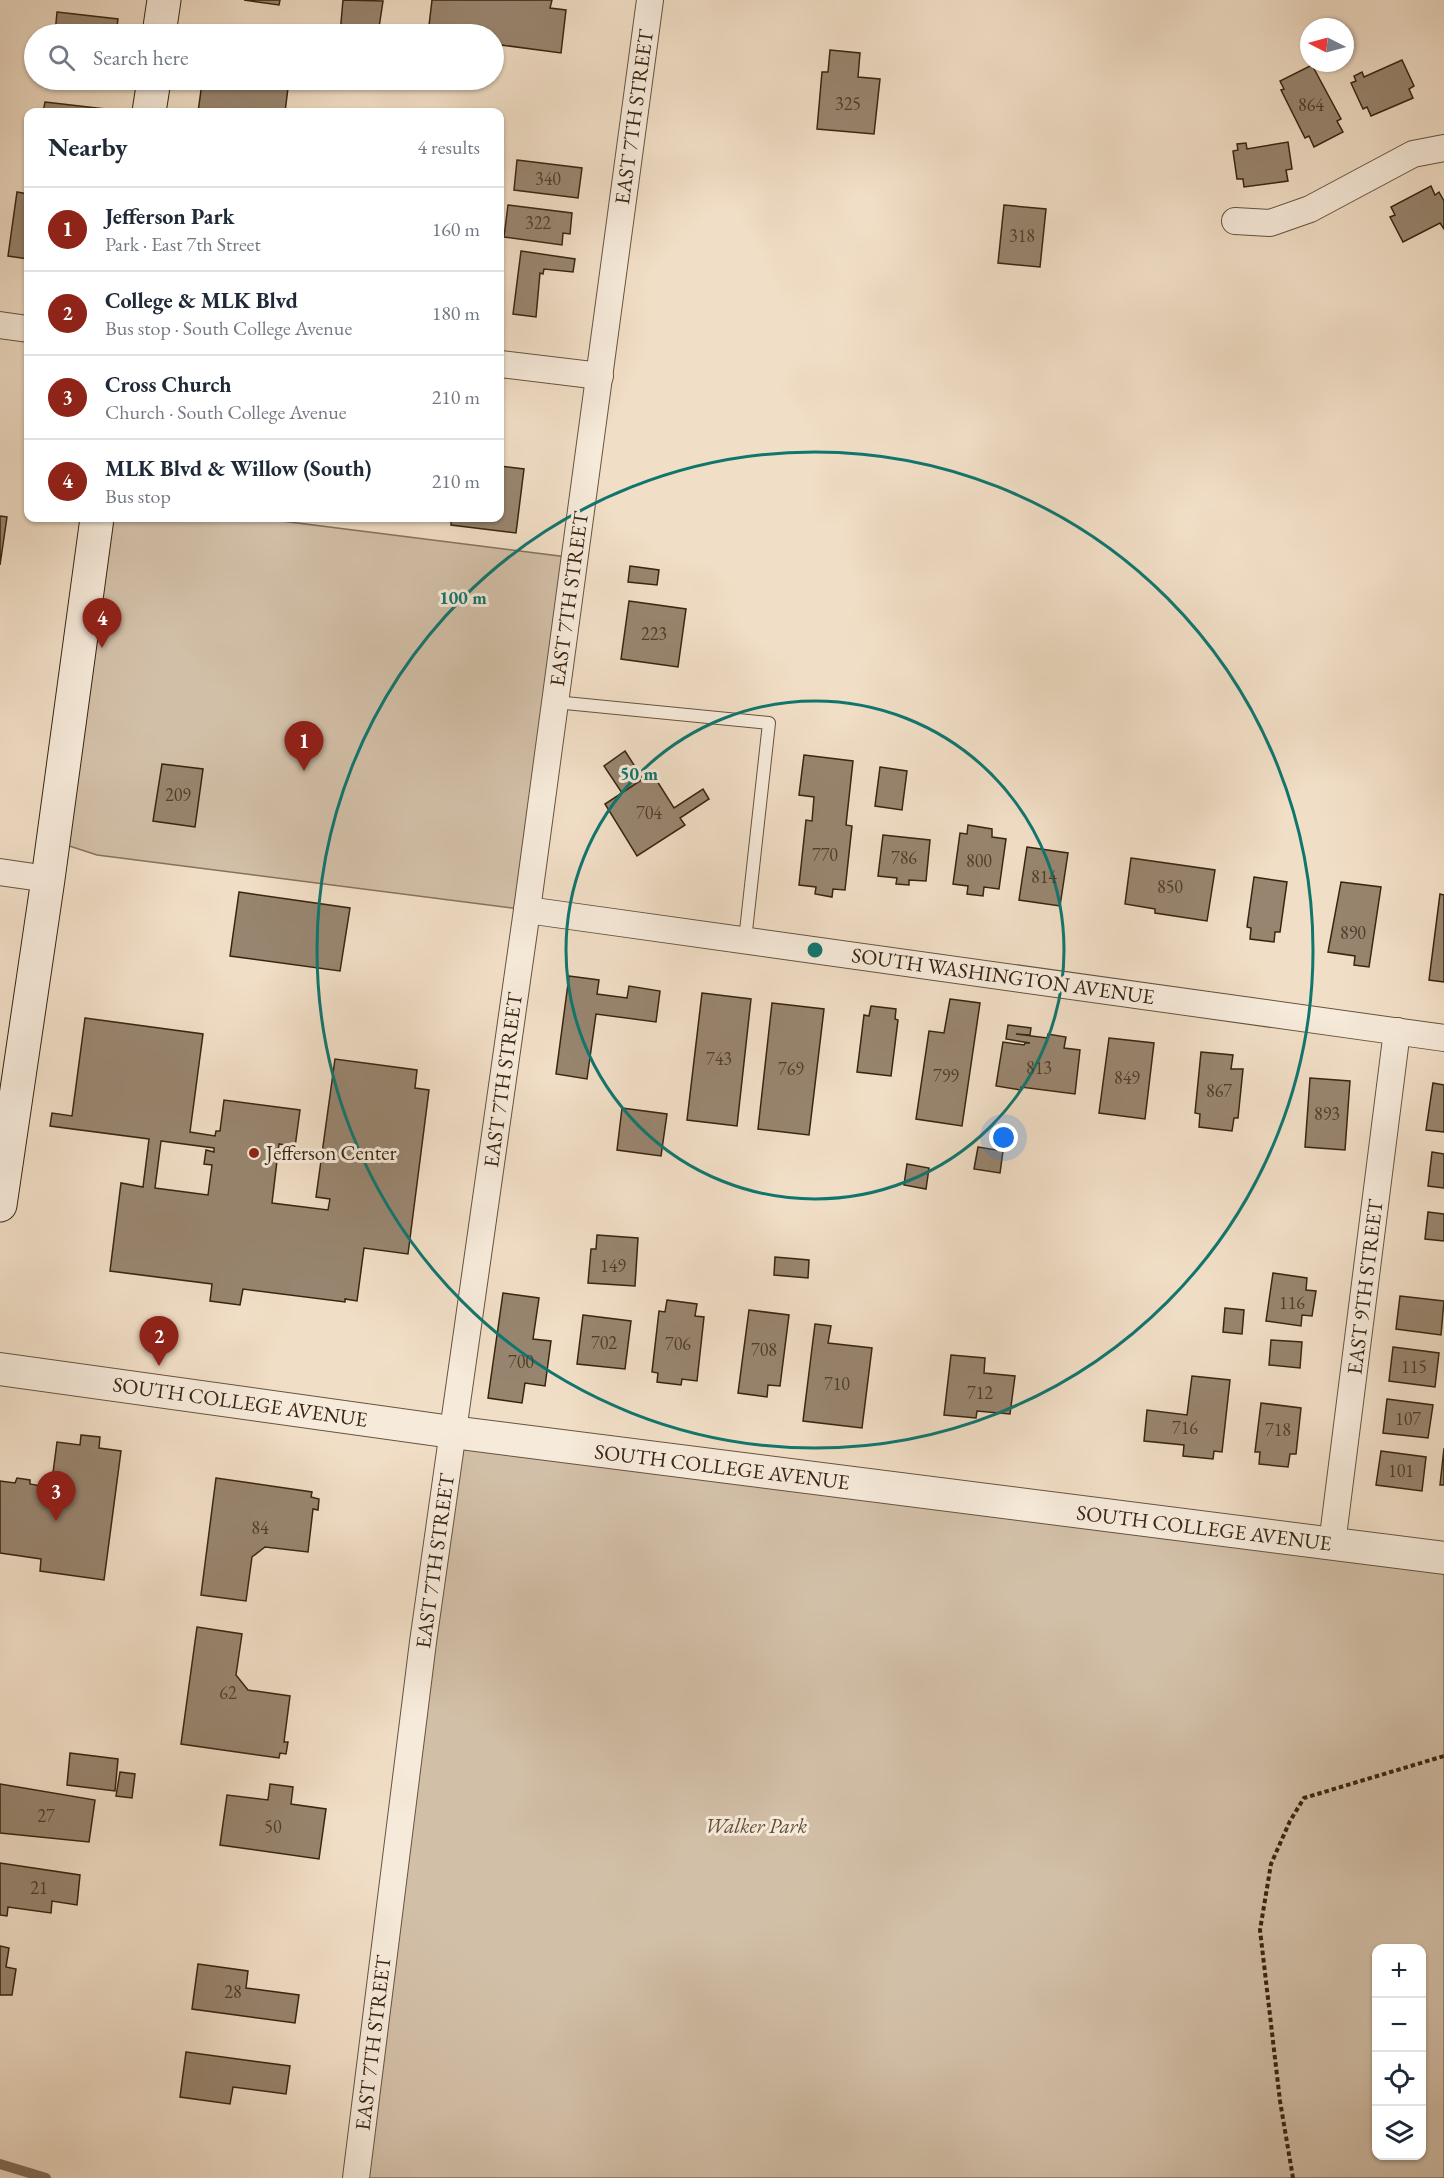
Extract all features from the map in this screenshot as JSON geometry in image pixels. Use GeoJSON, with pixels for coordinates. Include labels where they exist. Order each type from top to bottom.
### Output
{"type":"FeatureCollection","features":[{"type":"Feature","properties":{"kind":"main road"},"geometry":{"type":"LineString","coordinates":[[160,24],[164,0]]}},
{"type":"Feature","properties":{"kind":"main road"},"geometry":{"type":"LineString","coordinates":[[150,108],[152,90]]}},
{"type":"Feature","properties":{"kind":"main road"},"geometry":{"type":"LineString","coordinates":[[0,1205],[48,879],[96,522]]}},
{"type":"Feature","properties":{"kind":"street","name":"EAST 7TH STREET"},"geometry":{"type":"LineString","coordinates":[[357,2169],[423,1642],[527,910],[650,0]]}},
{"type":"Feature","properties":{"kind":"street"},"geometry":{"type":"LineString","coordinates":[[1235,221],[1270,223],[1310,209],[1413,154],[1444,148]]}},
{"type":"Feature","properties":{"kind":"street"},"geometry":{"type":"LineString","coordinates":[[0,325],[24,328]]}},
{"type":"Feature","properties":{"kind":"street"},"geometry":{"type":"LineString","coordinates":[[504,364],[600,376]]}},
{"type":"Feature","properties":{"kind":"street"},"geometry":{"type":"LineString","coordinates":[[0,872],[48,879]]}},
{"type":"Feature","properties":{"kind":"street","name":"SOUTH WASHINGTON AVENUE"},"geometry":{"type":"LineString","coordinates":[[527,910],[1444,1038]]}},
{"type":"Feature","properties":{"kind":"street","name":"EAST 9TH STREET"},"geometry":{"type":"LineString","coordinates":[[1332,1544],[1397,1030]]}},
{"type":"Feature","properties":{"kind":"street","name":"SOUTH COLLEGE AVENUE"},"geometry":{"type":"LineString","coordinates":[[0,1369],[452,1432],[1444,1558]]}},
{"type":"Feature","properties":{"kind":"lane"},"geometry":{"type":"LineString","coordinates":[[555,702],[769,723],[745,940]]}},
{"type":"Feature","properties":{"kind":"path"},"geometry":{"type":"LineString","coordinates":[[1293,2178],[1280,2101],[1260,1930],[1271,1864],[1290,1821],[1304,1798],[1444,1756]]}},
{"type":"Feature","properties":{"kind":"green space"},"geometry":{"type":"Polygon","coordinates":[[[96,522],[290,522],[575,558],[527,910],[97,855],[54,841],[96,522]]]}},
{"type":"Feature","properties":{"kind":"green space","name":"Walker Park"},"geometry":{"type":"Polygon","coordinates":[[[452,1432],[1444,1558],[1444,2178],[356,2178],[452,1432]]]}},
{"type":"Feature","properties":{"kind":"building"},"geometry":{"type":"Polygon","coordinates":[[[244,0],[280,0],[279,5],[244,0]]]}},
{"type":"Feature","properties":{"kind":"building"},"geometry":{"type":"Polygon","coordinates":[[[343,0],[383,1],[380,24],[341,24],[343,0]]]}},
{"type":"Feature","properties":{"kind":"building"},"geometry":{"type":"Polygon","coordinates":[[[432,0],[552,0],[550,8],[566,10],[561,53],[504,45],[504,24],[429,24],[432,0]]]}},
{"type":"Feature","properties":{"kind":"building"},"geometry":{"type":"Polygon","coordinates":[[[57,12],[118,19],[117,24],[56,24],[57,12]]]}},
{"type":"Feature","properties":{"kind":"building"},"geometry":{"type":"Polygon","coordinates":[[[830,50],[860,53],[858,77],[880,79],[874,134],[817,129],[822,72],[828,72],[830,50]]]}},
{"type":"Feature","properties":{"kind":"building"},"geometry":{"type":"Polygon","coordinates":[[[1402,60],[1414,86],[1409,89],[1413,98],[1371,116],[1367,107],[1363,109],[1351,83],[1356,81],[1354,76],[1362,72],[1364,77],[1402,60]]]}},
{"type":"Feature","properties":{"kind":"building"},"geometry":{"type":"Polygon","coordinates":[[[1300,71],[1316,72],[1341,119],[1337,121],[1343,132],[1314,147],[1309,136],[1305,138],[1281,90],[1284,89],[1280,81],[1300,71]]]}},
{"type":"Feature","properties":{"kind":"building"},"geometry":{"type":"Polygon","coordinates":[[[201,90],[288,90],[286,108],[199,108],[201,90]]]}},
{"type":"Feature","properties":{"kind":"building"},"geometry":{"type":"Polygon","coordinates":[[[45,102],[96,108],[44,108],[45,102]]]}},
{"type":"Feature","properties":{"kind":"building"},"geometry":{"type":"Polygon","coordinates":[[[1288,142],[1292,169],[1286,170],[1288,181],[1244,187],[1243,179],[1237,179],[1233,151],[1238,150],[1237,144],[1246,143],[1247,149],[1288,142]]]}},
{"type":"Feature","properties":{"kind":"building"},"geometry":{"type":"Polygon","coordinates":[[[517,160],[582,168],[578,198],[514,190],[517,160]]]}},
{"type":"Feature","properties":{"kind":"building"},"geometry":{"type":"Polygon","coordinates":[[[1431,186],[1435,195],[1439,192],[1444,201],[1444,229],[1440,223],[1403,242],[1390,217],[1395,215],[1391,207],[1431,186]]]}},
{"type":"Feature","properties":{"kind":"building"},"geometry":{"type":"Polygon","coordinates":[[[17,192],[24,193],[24,258],[8,256],[17,192]]]}},
{"type":"Feature","properties":{"kind":"building"},"geometry":{"type":"Polygon","coordinates":[[[508,205],[572,213],[570,234],[563,233],[562,245],[504,237],[508,205]]]}},
{"type":"Feature","properties":{"kind":"building"},"geometry":{"type":"Polygon","coordinates":[[[1004,205],[1046,209],[1040,267],[998,263],[1004,205]]]}},
{"type":"Feature","properties":{"kind":"building"},"geometry":{"type":"Polygon","coordinates":[[[521,251],[575,259],[573,272],[544,269],[543,274],[540,273],[536,317],[513,314],[521,251]]]}},
{"type":"Feature","properties":{"kind":"building"},"geometry":{"type":"Polygon","coordinates":[[[504,466],[524,469],[516,533],[451,525],[451,522],[504,522],[504,466]]]}},
{"type":"Feature","properties":{"kind":"building"},"geometry":{"type":"Polygon","coordinates":[[[0,516],[7,517],[0,565],[0,516]]]}},
{"type":"Feature","properties":{"kind":"building"},"geometry":{"type":"Polygon","coordinates":[[[630,566],[659,570],[657,585],[628,582],[630,566]]]}},
{"type":"Feature","properties":{"kind":"building"},"geometry":{"type":"Polygon","coordinates":[[[629,601],[686,609],[678,667],[621,659],[629,601]]]}},
{"type":"Feature","properties":{"kind":"building"},"geometry":{"type":"Polygon","coordinates":[[[625,751],[643,779],[622,793],[604,766],[625,751]]]}},
{"type":"Feature","properties":{"kind":"building"},"geometry":{"type":"Polygon","coordinates":[[[804,755],[853,761],[846,825],[852,826],[845,890],[833,889],[832,897],[815,894],[816,887],[799,885],[806,820],[812,821],[814,797],[799,795],[804,755]]]}},
{"type":"Feature","properties":{"kind":"building"},"geometry":{"type":"Polygon","coordinates":[[[162,764],[203,769],[195,827],[153,821],[162,764]]]}},
{"type":"Feature","properties":{"kind":"building"},"geometry":{"type":"Polygon","coordinates":[[[880,767],[907,771],[902,810],[875,806],[880,767]]]}},
{"type":"Feature","properties":{"kind":"building"},"geometry":{"type":"Polygon","coordinates":[[[652,773],[674,808],[703,789],[709,799],[680,818],[685,825],[637,856],[605,804],[652,773]]]}},
{"type":"Feature","properties":{"kind":"building"},"geometry":{"type":"Polygon","coordinates":[[[968,825],[992,829],[992,837],[1006,839],[999,889],[984,887],[983,896],[967,894],[968,886],[953,884],[960,833],[967,834],[968,825]]]}},
{"type":"Feature","properties":{"kind":"building"},"geometry":{"type":"Polygon","coordinates":[[[883,835],[930,840],[926,881],[909,880],[909,885],[896,884],[897,878],[878,876],[883,835]]]}},
{"type":"Feature","properties":{"kind":"building"},"geometry":{"type":"Polygon","coordinates":[[[1027,847],[1068,853],[1060,906],[1019,900],[1027,847]]]}},
{"type":"Feature","properties":{"kind":"building"},"geometry":{"type":"Polygon","coordinates":[[[1131,858],[1215,870],[1207,921],[1155,913],[1155,909],[1125,904],[1131,858]]]}},
{"type":"Feature","properties":{"kind":"building"},"geometry":{"type":"Polygon","coordinates":[[[1254,877],[1287,882],[1280,932],[1275,932],[1274,942],[1250,939],[1251,928],[1247,927],[1254,877]]]}},
{"type":"Feature","properties":{"kind":"building"},"geometry":{"type":"Polygon","coordinates":[[[1341,882],[1381,887],[1369,967],[1354,965],[1355,956],[1328,952],[1341,882]]]}},
{"type":"Feature","properties":{"kind":"building"},"geometry":{"type":"Polygon","coordinates":[[[239,892],[350,908],[340,971],[230,956],[239,892]]]}},
{"type":"Feature","properties":{"kind":"building"},"geometry":{"type":"Polygon","coordinates":[[[1440,894],[1444,895],[1444,982],[1429,980],[1440,894]]]}},
{"type":"Feature","properties":{"kind":"building"},"geometry":{"type":"Polygon","coordinates":[[[569,976],[599,980],[597,994],[627,998],[629,986],[660,991],[656,1022],[596,1014],[587,1079],[556,1074],[569,976]]]}},
{"type":"Feature","properties":{"kind":"building"},"geometry":{"type":"Polygon","coordinates":[[[702,993],[751,999],[737,1126],[687,1120],[702,993]]]}},
{"type":"Feature","properties":{"kind":"building"},"geometry":{"type":"Polygon","coordinates":[[[950,999],[980,1003],[962,1126],[916,1119],[929,1031],[944,1033],[950,999]]]}},
{"type":"Feature","properties":{"kind":"building"},"geometry":{"type":"Polygon","coordinates":[[[772,1003],[824,1009],[809,1135],[758,1129],[772,1003]]]}},
{"type":"Feature","properties":{"kind":"building"},"geometry":{"type":"Polygon","coordinates":[[[871,1006],[896,1009],[895,1019],[898,1020],[891,1076],[857,1072],[864,1015],[869,1016],[871,1006]]]}},
{"type":"Feature","properties":{"kind":"building"},"geometry":{"type":"Polygon","coordinates":[[[85,1018],[203,1034],[190,1132],[215,1136],[216,1131],[220,1131],[224,1100],[300,1110],[295,1147],[279,1144],[272,1203],[328,1210],[330,1199],[316,1197],[335,1059],[417,1070],[415,1088],[429,1090],[408,1254],[364,1248],[357,1301],[345,1299],[345,1302],[243,1289],[240,1305],[210,1301],[212,1284],[110,1271],[121,1183],[143,1187],[149,1139],[50,1126],[52,1113],[72,1116],[85,1018]],[[161,1141],[155,1188],[208,1195],[212,1165],[204,1164],[206,1150],[214,1152],[214,1148],[161,1141]]]}},
{"type":"Feature","properties":{"kind":"building"},"geometry":{"type":"Polygon","coordinates":[[[1008,1025],[1031,1028],[1030,1035],[1016,1034],[1047,1038],[1048,1034],[1066,1037],[1064,1048],[1080,1050],[1075,1094],[996,1086],[1003,1042],[1024,1045],[1030,1043],[1006,1039],[1008,1025]]]}},
{"type":"Feature","properties":{"kind":"building"},"geometry":{"type":"Polygon","coordinates":[[[1109,1038],[1154,1043],[1145,1119],[1099,1113],[1109,1038]]]}},
{"type":"Feature","properties":{"kind":"building"},"geometry":{"type":"Polygon","coordinates":[[[1201,1052],[1233,1055],[1231,1069],[1243,1069],[1238,1118],[1234,1118],[1232,1131],[1199,1127],[1200,1114],[1195,1113],[1201,1052]]]}},
{"type":"Feature","properties":{"kind":"building"},"geometry":{"type":"Polygon","coordinates":[[[1310,1078],[1350,1081],[1345,1150],[1305,1147],[1310,1078]]]}},
{"type":"Feature","properties":{"kind":"building"},"geometry":{"type":"Polygon","coordinates":[[[1433,1083],[1444,1085],[1444,1132],[1426,1130],[1433,1083]]]}},
{"type":"Feature","properties":{"kind":"building"},"geometry":{"type":"Polygon","coordinates":[[[622,1108],[667,1114],[661,1156],[617,1150],[622,1108]]]}},
{"type":"Feature","properties":{"kind":"building"},"geometry":{"type":"Polygon","coordinates":[[[978,1147],[1003,1151],[1000,1173],[974,1169],[978,1147]]]}},
{"type":"Feature","properties":{"kind":"building"},"geometry":{"type":"Polygon","coordinates":[[[1432,1152],[1444,1154],[1444,1188],[1428,1186],[1432,1152]]]}},
{"type":"Feature","properties":{"kind":"building"},"geometry":{"type":"Polygon","coordinates":[[[907,1164],[929,1168],[926,1189],[904,1185],[907,1164]]]}},
{"type":"Feature","properties":{"kind":"building"},"geometry":{"type":"Polygon","coordinates":[[[1428,1212],[1444,1214],[1444,1241],[1425,1239],[1428,1212]]]}},
{"type":"Feature","properties":{"kind":"building"},"geometry":{"type":"Polygon","coordinates":[[[597,1235],[638,1238],[635,1286],[588,1283],[591,1249],[596,1249],[597,1235]]]}},
{"type":"Feature","properties":{"kind":"building"},"geometry":{"type":"Polygon","coordinates":[[[775,1257],[809,1260],[808,1278],[774,1275],[775,1257]]]}},
{"type":"Feature","properties":{"kind":"building"},"geometry":{"type":"Polygon","coordinates":[[[1273,1273],[1307,1278],[1306,1290],[1316,1291],[1312,1316],[1302,1315],[1301,1326],[1266,1321],[1273,1273]]]}},
{"type":"Feature","properties":{"kind":"building"},"geometry":{"type":"Polygon","coordinates":[[[503,1293],[539,1298],[533,1339],[551,1341],[545,1386],[525,1383],[522,1403],[488,1398],[503,1293]]]}},
{"type":"Feature","properties":{"kind":"building"},"geometry":{"type":"Polygon","coordinates":[[[1400,1296],[1444,1301],[1441,1335],[1396,1329],[1400,1296]]]}},
{"type":"Feature","properties":{"kind":"building"},"geometry":{"type":"Polygon","coordinates":[[[667,1300],[697,1304],[695,1316],[704,1317],[697,1381],[682,1379],[681,1385],[657,1382],[658,1373],[652,1372],[659,1311],[665,1312],[667,1300]]]}},
{"type":"Feature","properties":{"kind":"building"},"geometry":{"type":"Polygon","coordinates":[[[1225,1308],[1244,1310],[1242,1334],[1223,1332],[1225,1308]]]}},
{"type":"Feature","properties":{"kind":"building"},"geometry":{"type":"Polygon","coordinates":[[[749,1310],[789,1315],[780,1386],[768,1385],[767,1397],[738,1393],[749,1310]]]}},
{"type":"Feature","properties":{"kind":"building"},"geometry":{"type":"Polygon","coordinates":[[[583,1315],[631,1321],[625,1369],[577,1364],[583,1315]]]}},
{"type":"Feature","properties":{"kind":"building"},"geometry":{"type":"Polygon","coordinates":[[[815,1324],[831,1326],[828,1343],[872,1348],[862,1428],[803,1421],[815,1324]]]}},
{"type":"Feature","properties":{"kind":"building"},"geometry":{"type":"Polygon","coordinates":[[[1271,1340],[1302,1342],[1300,1368],[1269,1365],[1271,1340]]]}},
{"type":"Feature","properties":{"kind":"building"},"geometry":{"type":"Polygon","coordinates":[[[1393,1347],[1439,1353],[1435,1387],[1389,1381],[1393,1347]]]}},
{"type":"Feature","properties":{"kind":"building"},"geometry":{"type":"Polygon","coordinates":[[[951,1355],[985,1358],[984,1373],[1015,1376],[1010,1414],[977,1411],[976,1418],[944,1415],[951,1355]]]}},
{"type":"Feature","properties":{"kind":"building"},"geometry":{"type":"Polygon","coordinates":[[[1192,1376],[1230,1380],[1222,1452],[1214,1451],[1213,1459],[1183,1456],[1184,1445],[1144,1441],[1147,1410],[1187,1415],[1192,1376]]]}},
{"type":"Feature","properties":{"kind":"building"},"geometry":{"type":"Polygon","coordinates":[[[1387,1399],[1433,1405],[1428,1438],[1383,1433],[1387,1399]]]}},
{"type":"Feature","properties":{"kind":"building"},"geometry":{"type":"Polygon","coordinates":[[[1261,1403],[1301,1408],[1296,1454],[1290,1454],[1288,1467],[1259,1464],[1260,1452],[1255,1452],[1261,1403]]]}},
{"type":"Feature","properties":{"kind":"building"},"geometry":{"type":"Polygon","coordinates":[[[81,1435],[100,1437],[99,1448],[121,1451],[104,1580],[40,1571],[41,1559],[0,1553],[0,1481],[15,1483],[17,1478],[30,1480],[30,1484],[51,1488],[57,1442],[80,1445],[81,1435]]]}},
{"type":"Feature","properties":{"kind":"building"},"geometry":{"type":"Polygon","coordinates":[[[1444,1448],[1444,1485],[1440,1485],[1444,1448]]]}},
{"type":"Feature","properties":{"kind":"building"},"geometry":{"type":"Polygon","coordinates":[[[1381,1451],[1426,1457],[1422,1491],[1376,1485],[1381,1451]]]}},
{"type":"Feature","properties":{"kind":"building"},"geometry":{"type":"Polygon","coordinates":[[[216,1478],[312,1492],[311,1497],[319,1499],[318,1510],[313,1509],[308,1552],[265,1547],[252,1557],[246,1601],[201,1595],[216,1478]]]}},
{"type":"Feature","properties":{"kind":"building"},"geometry":{"type":"Polygon","coordinates":[[[197,1627],[242,1634],[236,1675],[248,1690],[290,1696],[284,1742],[288,1742],[286,1754],[280,1753],[279,1758],[181,1744],[197,1627]]]}},
{"type":"Feature","properties":{"kind":"building"},"geometry":{"type":"Polygon","coordinates":[[[70,1753],[118,1759],[115,1791],[67,1785],[70,1753]]]}},
{"type":"Feature","properties":{"kind":"building"},"geometry":{"type":"Polygon","coordinates":[[[120,1772],[135,1774],[132,1798],[116,1796],[120,1772]]]}},
{"type":"Feature","properties":{"kind":"building"},"geometry":{"type":"Polygon","coordinates":[[[0,1784],[95,1800],[89,1842],[0,1833],[0,1784]]]}},
{"type":"Feature","properties":{"kind":"building"},"geometry":{"type":"Polygon","coordinates":[[[270,1784],[293,1787],[291,1804],[326,1809],[319,1859],[220,1845],[227,1795],[268,1800],[270,1784]]]}},
{"type":"Feature","properties":{"kind":"building"},"geometry":{"type":"Polygon","coordinates":[[[0,1863],[80,1875],[77,1905],[52,1901],[51,1913],[8,1907],[7,1916],[0,1915],[0,1863]]]}},
{"type":"Feature","properties":{"kind":"building"},"geometry":{"type":"Polygon","coordinates":[[[0,1946],[9,1948],[6,1967],[16,1969],[12,1995],[0,1995],[0,1946]]]}},
{"type":"Feature","properties":{"kind":"building"},"geometry":{"type":"Polygon","coordinates":[[[198,1964],[248,1971],[246,1988],[299,1995],[295,2023],[192,2009],[198,1964]]]}},
{"type":"Feature","properties":{"kind":"building"},"geometry":{"type":"Polygon","coordinates":[[[186,2052],[290,2066],[286,2094],[233,2087],[230,2104],[180,2097],[186,2052]]]}},
{"type":"Feature","properties":{"kind":"waterway"},"geometry":{"type":"LineString","coordinates":[[0,2164],[46,2178]]}},
{"type":"Feature","properties":{"kind":"place","name":"MLK Blvd & Willow (South)"},"geometry":{"type":"Point","coordinates":[102,648]}},
{"type":"Feature","properties":{"kind":"place","name":"Jefferson Park"},"geometry":{"type":"Point","coordinates":[304,771]}},
{"type":"Feature","properties":{"kind":"place","name":"Jefferson Center"},"geometry":{"type":"Point","coordinates":[254,1153]}},
{"type":"Feature","properties":{"kind":"place","name":"College & MLK Blvd"},"geometry":{"type":"Point","coordinates":[159,1366]}},
{"type":"Feature","properties":{"kind":"place","name":"Cross Church"},"geometry":{"type":"Point","coordinates":[56,1521]}}]}
